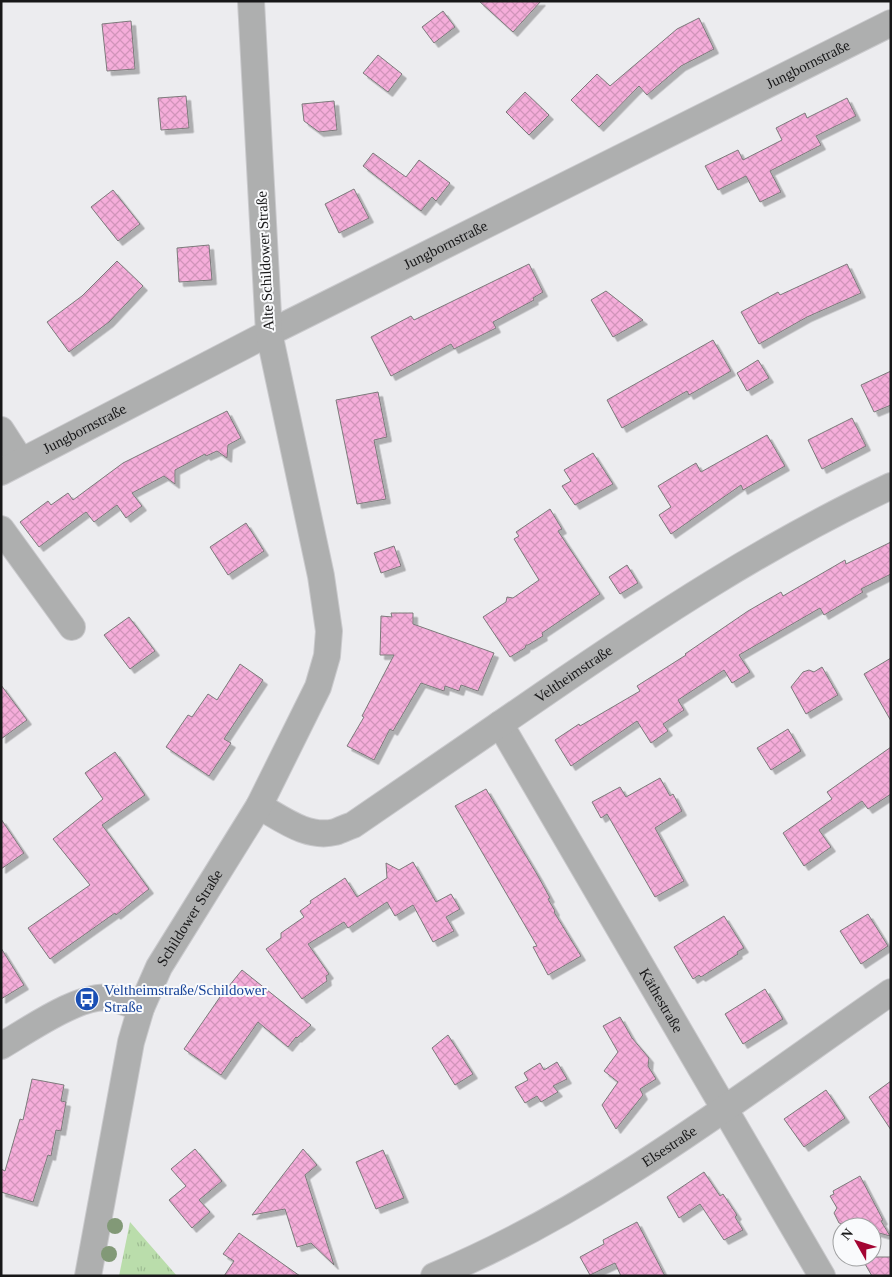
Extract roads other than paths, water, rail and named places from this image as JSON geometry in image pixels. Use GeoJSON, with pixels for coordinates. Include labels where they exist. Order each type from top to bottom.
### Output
{"type":"FeatureCollection","features":[{"type":"Feature","properties":{"kind":"street","name":"Alte Schildower Straße"},"geometry":{"type":"LineString","coordinates":[[251,1],[268,333],[321,576]]}},
{"type":"Feature","properties":{"kind":"street","name":"Jungbornstraße"},"geometry":{"type":"LineString","coordinates":[[11,466],[268,333],[891,23]]}},
{"type":"Feature","properties":{"kind":"street"},"geometry":{"type":"LineString","coordinates":[[1,430],[11,466]]}},
{"type":"Feature","properties":{"kind":"street","name":"Veltheimstraße"},"geometry":{"type":"LineString","coordinates":[[259,806],[305,830],[319,833],[334,832],[353,825],[614,646],[748,561],[851,504],[891,486]]}},
{"type":"Feature","properties":{"kind":"street"},"geometry":{"type":"LineString","coordinates":[[1,529],[72,627]]}},
{"type":"Feature","properties":{"kind":"street","name":"Schildower Straße"},"geometry":{"type":"LineString","coordinates":[[88,1276],[131,1042],[141,1008],[159,967],[259,806],[318,687],[327,656],[328,631],[321,576]]}},
{"type":"Feature","properties":{"kind":"street","name":"Käthestraße"},"geometry":{"type":"LineString","coordinates":[[500,724],[822,1276]]}},
{"type":"Feature","properties":{"kind":"street","name":"Elsestraße"},"geometry":{"type":"LineString","coordinates":[[434,1276],[467,1262],[566,1210],[641,1164],[891,992]]}},
{"type":"Feature","properties":{"kind":"street"},"geometry":{"type":"LineString","coordinates":[[1,1046],[58,1013],[87,999],[110,998],[141,1008]]}},
{"type":"Feature","properties":{"kind":"place","name":"Veltheimstraße/Schildower Straße"},"geometry":{"type":"Point","coordinates":[87,999]}}]}
